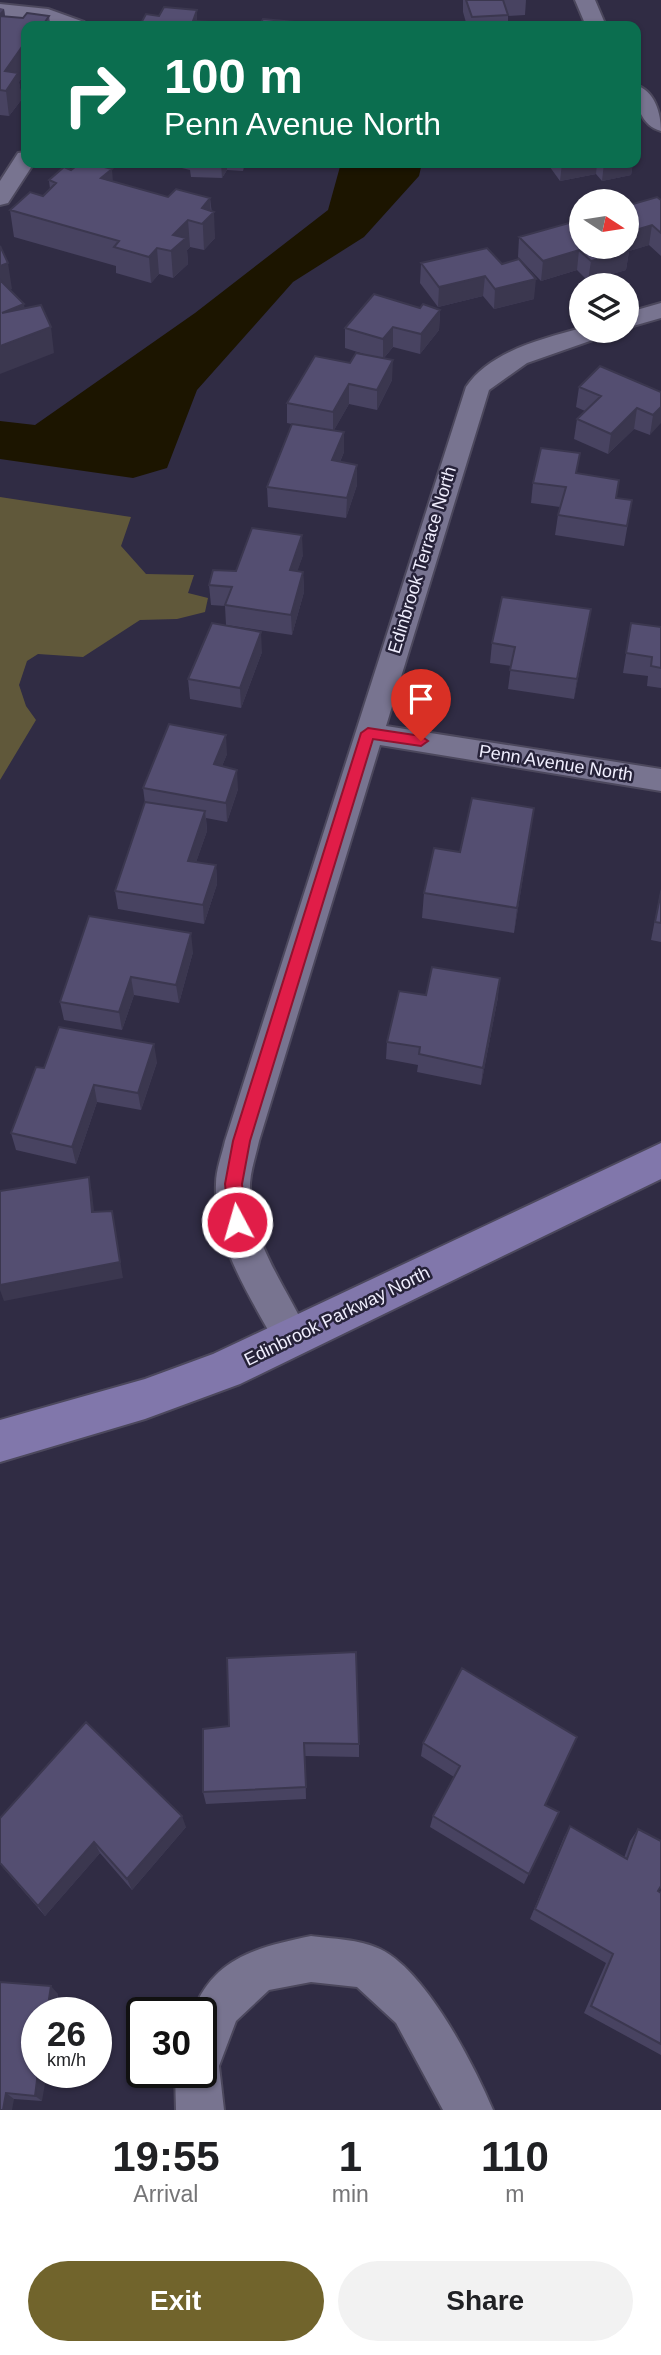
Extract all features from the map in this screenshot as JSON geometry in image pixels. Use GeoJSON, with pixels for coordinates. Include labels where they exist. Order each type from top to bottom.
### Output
{"type":"FeatureCollection","features":[{"type":"Feature","properties":{"kind":"street"},"geometry":{"type":"LineString","coordinates":[[585,0],[594,21]]}},
{"type":"Feature","properties":{"kind":"street"},"geometry":{"type":"LineString","coordinates":[[0,10],[48,15],[64,21]]}},
{"type":"Feature","properties":{"kind":"street"},"geometry":{"type":"LineString","coordinates":[[641,99],[661,125]]}},
{"type":"Feature","properties":{"kind":"street"},"geometry":{"type":"LineString","coordinates":[[0,198],[21,166]]}},
{"type":"Feature","properties":{"kind":"street"},"geometry":{"type":"LineString","coordinates":[[639,317],[661,310]]}},
{"type":"Feature","properties":{"kind":"street","name":"Edinbrook Terrace North"},"geometry":{"type":"LineString","coordinates":[[292,1338],[253,1265],[237,1222],[233,1184],[242,1141],[478,387],[495,369],[523,355],[569,340]]}},
{"type":"Feature","properties":{"kind":"street","name":"Penn Avenue North"},"geometry":{"type":"LineString","coordinates":[[368,733],[661,780]]}},
{"type":"Feature","properties":{"kind":"street","name":"Edinbrook Parkway North"},"geometry":{"type":"LineString","coordinates":[[0,1441],[145,1399],[225,1370],[661,1160]]}},
{"type":"Feature","properties":{"kind":"street"},"geometry":{"type":"LineString","coordinates":[[217,2009],[258,1970],[311,1959],[367,1966],[412,2007],[470,2110]]}},
{"type":"Feature","properties":{"kind":"street"},"geometry":{"type":"LineString","coordinates":[[199,2088],[200,2110]]}},
{"type":"Feature","properties":{"kind":"shaded area"},"geometry":{"type":"Polygon","coordinates":[[[340,168],[421,168],[419,176],[364,237],[293,282],[197,390],[167,468],[133,478],[0,459],[0,421],[35,425],[195,313],[328,210],[340,168]]]}},
{"type":"Feature","properties":{"kind":"shaded area"},"geometry":{"type":"Polygon","coordinates":[[[0,497],[131,517],[121,546],[146,574],[194,575],[188,593],[208,598],[205,612],[177,619],[140,620],[83,657],[38,654],[27,661],[19,685],[26,706],[36,720],[0,780],[0,497]]]}},
{"type":"Feature","properties":{"kind":"building"},"geometry":{"type":"Polygon","coordinates":[[[466,0],[503,0],[508,15],[472,17],[466,0]]]}},
{"type":"Feature","properties":{"kind":"building"},"geometry":{"type":"Polygon","coordinates":[[[164,7],[197,10],[193,21],[142,21],[146,14],[159,16],[164,7]]]}},
{"type":"Feature","properties":{"kind":"building"},"geometry":{"type":"Polygon","coordinates":[[[27,13],[49,16],[46,21],[21,21],[21,48],[5,71],[18,73],[6,91],[0,90],[0,16],[23,18],[27,13]]]}},
{"type":"Feature","properties":{"kind":"building"},"geometry":{"type":"Polygon","coordinates":[[[63,168],[112,169],[101,178],[168,197],[176,189],[210,198],[202,208],[214,212],[202,224],[188,220],[173,235],[186,238],[171,251],[157,248],[149,257],[114,247],[119,241],[10,210],[30,192],[43,196],[56,183],[49,180],[63,168]]]}},
{"type":"Feature","properties":{"kind":"building"},"geometry":{"type":"Polygon","coordinates":[[[657,197],[661,200],[661,233],[652,225],[639,229],[639,202],[657,197]]]}},
{"type":"Feature","properties":{"kind":"building"},"geometry":{"type":"Polygon","coordinates":[[[569,223],[569,253],[543,261],[519,237],[569,223]]]}},
{"type":"Feature","properties":{"kind":"building"},"geometry":{"type":"Polygon","coordinates":[[[0,246],[8,263],[0,266],[0,246]]]}},
{"type":"Feature","properties":{"kind":"building"},"geometry":{"type":"Polygon","coordinates":[[[487,248],[502,264],[519,259],[536,279],[495,289],[485,276],[439,287],[421,263],[487,248]]]}},
{"type":"Feature","properties":{"kind":"building"},"geometry":{"type":"Polygon","coordinates":[[[0,280],[24,304],[2,313],[41,305],[51,327],[0,346],[0,280]]]}},
{"type":"Feature","properties":{"kind":"building"},"geometry":{"type":"Polygon","coordinates":[[[374,294],[420,308],[423,304],[440,310],[421,334],[393,327],[383,339],[345,328],[374,294]]]}},
{"type":"Feature","properties":{"kind":"building"},"geometry":{"type":"Polygon","coordinates":[[[356,353],[393,360],[377,390],[349,384],[333,412],[287,403],[315,356],[350,363],[356,353]]]}},
{"type":"Feature","properties":{"kind":"building"},"geometry":{"type":"Polygon","coordinates":[[[600,366],[661,392],[661,407],[653,415],[637,408],[611,434],[577,419],[601,396],[579,387],[600,366]]]}},
{"type":"Feature","properties":{"kind":"building"},"geometry":{"type":"Polygon","coordinates":[[[292,424],[344,432],[332,460],[357,465],[347,498],[267,487],[292,424]]]}},
{"type":"Feature","properties":{"kind":"building"},"geometry":{"type":"Polygon","coordinates":[[[541,448],[580,453],[576,473],[619,480],[616,498],[632,500],[627,526],[558,515],[566,487],[533,483],[541,448]]]}},
{"type":"Feature","properties":{"kind":"building"},"geometry":{"type":"Polygon","coordinates":[[[252,528],[302,535],[290,570],[303,572],[291,615],[225,605],[232,587],[209,585],[213,570],[236,571],[252,528]]]}},
{"type":"Feature","properties":{"kind":"building"},"geometry":{"type":"Polygon","coordinates":[[[502,597],[591,609],[577,679],[510,670],[515,647],[492,643],[502,597]]]}},
{"type":"Feature","properties":{"kind":"building"},"geometry":{"type":"Polygon","coordinates":[[[212,623],[261,632],[240,688],[188,679],[212,623]]]}},
{"type":"Feature","properties":{"kind":"building"},"geometry":{"type":"Polygon","coordinates":[[[631,623],[661,627],[661,668],[651,666],[652,657],[626,653],[631,623]]]}},
{"type":"Feature","properties":{"kind":"building"},"geometry":{"type":"Polygon","coordinates":[[[169,724],[226,735],[214,764],[237,770],[226,803],[143,788],[169,724]]]}},
{"type":"Feature","properties":{"kind":"building"},"geometry":{"type":"Polygon","coordinates":[[[472,798],[534,808],[517,908],[424,893],[434,848],[460,852],[472,798]]]}},
{"type":"Feature","properties":{"kind":"building"},"geometry":{"type":"Polygon","coordinates":[[[145,802],[205,811],[188,861],[216,865],[203,905],[115,891],[145,802]]]}},
{"type":"Feature","properties":{"kind":"building"},"geometry":{"type":"Polygon","coordinates":[[[661,892],[661,923],[655,922],[661,892]]]}},
{"type":"Feature","properties":{"kind":"building"},"geometry":{"type":"Polygon","coordinates":[[[89,916],[191,933],[176,985],[131,977],[119,1012],[60,1002],[89,916]]]}},
{"type":"Feature","properties":{"kind":"building"},"geometry":{"type":"Polygon","coordinates":[[[432,967],[500,978],[483,1068],[419,1054],[420,1047],[387,1042],[399,991],[426,995],[432,967]]]}},
{"type":"Feature","properties":{"kind":"building"},"geometry":{"type":"Polygon","coordinates":[[[59,1027],[154,1044],[138,1093],[94,1085],[72,1147],[11,1133],[36,1067],[44,1068],[59,1027]]]}},
{"type":"Feature","properties":{"kind":"building"},"geometry":{"type":"Polygon","coordinates":[[[89,1177],[92,1212],[112,1211],[120,1262],[0,1285],[0,1191],[89,1177]]]}},
{"type":"Feature","properties":{"kind":"building"},"geometry":{"type":"Polygon","coordinates":[[[356,1652],[359,1744],[304,1743],[306,1787],[203,1792],[203,1729],[229,1726],[227,1658],[356,1652]]]}},
{"type":"Feature","properties":{"kind":"building"},"geometry":{"type":"Polygon","coordinates":[[[462,1668],[577,1737],[545,1805],[559,1812],[529,1874],[433,1816],[460,1766],[423,1743],[462,1668]]]}},
{"type":"Feature","properties":{"kind":"building"},"geometry":{"type":"Polygon","coordinates":[[[86,1722],[182,1816],[127,1879],[94,1842],[38,1906],[0,1863],[0,1818],[86,1722]]]}},
{"type":"Feature","properties":{"kind":"building"},"geometry":{"type":"Polygon","coordinates":[[[570,1826],[627,1859],[638,1829],[661,1841],[661,1886],[658,1891],[661,1893],[661,2044],[591,2006],[613,1954],[535,1909],[570,1826]]]}},
{"type":"Feature","properties":{"kind":"building"},"geometry":{"type":"Polygon","coordinates":[[[0,1982],[51,1986],[49,1997],[21,1997],[21,2088],[36,2088],[35,2096],[6,2093],[3,2110],[0,2110],[0,1982]]]}},
{"type":"Feature","properties":{"kind":"route"},"geometry":{"type":"LineString","coordinates":[[237,1222],[233,1184],[242,1141],[368,733],[421,741]]}}]}
